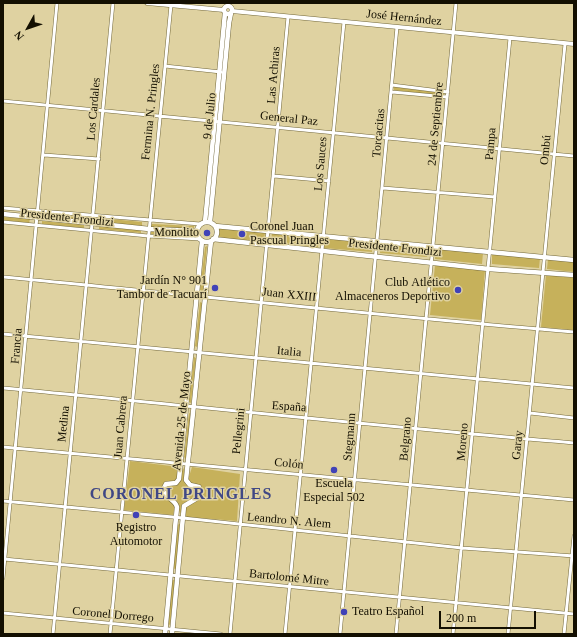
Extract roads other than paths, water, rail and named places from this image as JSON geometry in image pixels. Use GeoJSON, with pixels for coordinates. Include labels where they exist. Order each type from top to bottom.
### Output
{"type":"FeatureCollection","features":[{"type":"Feature","properties":{"kind":"main road"},"geometry":{"type":"LineString","coordinates":[[226,8],[232,9]]}},
{"type":"Feature","properties":{"kind":"main road","name":"9 de Julio"},"geometry":{"type":"LineString","coordinates":[[207,222],[222,72],[226,8]]}},
{"type":"Feature","properties":{"kind":"main road","name":"9 de Julio"},"geometry":{"type":"LineString","coordinates":[[222,72],[232,9]]}},
{"type":"Feature","properties":{"kind":"main road","name":"Presidente Frondizi"},"geometry":{"type":"LineString","coordinates":[[3,214],[149,229],[197,231]]}},
{"type":"Feature","properties":{"kind":"main road"},"geometry":{"type":"LineString","coordinates":[[207,222],[215,226],[216,235],[212,240],[201,240],[197,231],[200,224],[207,222]]}},
{"type":"Feature","properties":{"kind":"main road","name":"Presidente Frondizi"},"geometry":{"type":"LineString","coordinates":[[215,226],[324,235],[574,260]]}},
{"type":"Feature","properties":{"kind":"main road","name":"Avenida 25 de Mayo"},"geometry":{"type":"LineString","coordinates":[[165,634],[176,504],[166,495],[163,490],[166,484],[178,481],[181,463],[201,240]]}},
{"type":"Feature","properties":{"kind":"main road","name":"Presidente Frondizi"},"geometry":{"type":"LineString","coordinates":[[212,240],[489,268],[574,275]]}},
{"type":"Feature","properties":{"kind":"main road","name":"Avenida 25 de Mayo"},"geometry":{"type":"LineString","coordinates":[[172,632],[182,518],[185,504],[198,498],[201,493],[197,486],[187,482],[205,296],[212,240]]}},
{"type":"Feature","properties":{"kind":"street","name":"Francia"},"geometry":{"type":"LineString","coordinates":[[3,578],[32,280],[36,218],[38,212],[44,155],[57,3]]}},
{"type":"Feature","properties":{"kind":"street","name":"Los Cardales"},"geometry":{"type":"LineString","coordinates":[[93,216],[113,3]]}},
{"type":"Feature","properties":{"kind":"street"},"geometry":{"type":"LineString","coordinates":[[147,3],[226,8]]}},
{"type":"Feature","properties":{"kind":"street","name":"24 de Septiembre"},"geometry":{"type":"LineString","coordinates":[[434,246],[456,3]]}},
{"type":"Feature","properties":{"kind":"street","name":"Fermina N. Pringles"},"geometry":{"type":"LineString","coordinates":[[149,221],[170,5]]}},
{"type":"Feature","properties":{"kind":"street","name":"José Hernández"},"geometry":{"type":"LineString","coordinates":[[232,9],[288,17],[574,44]]}},
{"type":"Feature","properties":{"kind":"street","name":"Las Achiras"},"geometry":{"type":"LineString","coordinates":[[268,230],[288,17]]}},
{"type":"Feature","properties":{"kind":"street","name":"Los Sauces"},"geometry":{"type":"LineString","coordinates":[[285,634],[344,22]]}},
{"type":"Feature","properties":{"kind":"street","name":"Torcacitas"},"geometry":{"type":"LineString","coordinates":[[378,241],[397,27]]}},
{"type":"Feature","properties":{"kind":"street","name":"Pampa"},"geometry":{"type":"LineString","coordinates":[[491,252],[510,38]]}},
{"type":"Feature","properties":{"kind":"street","name":"Ombú"},"geometry":{"type":"LineString","coordinates":[[545,257],[565,44]]}},
{"type":"Feature","properties":{"kind":"street"},"geometry":{"type":"LineString","coordinates":[[165,66],[222,72]]}},
{"type":"Feature","properties":{"kind":"street"},"geometry":{"type":"LineString","coordinates":[[392,85],[448,92]]}},
{"type":"Feature","properties":{"kind":"street"},"geometry":{"type":"LineString","coordinates":[[392,92],[447,98]]}},
{"type":"Feature","properties":{"kind":"street","name":"General Paz"},"geometry":{"type":"LineString","coordinates":[[3,101],[574,156]]}},
{"type":"Feature","properties":{"kind":"street"},"geometry":{"type":"LineString","coordinates":[[44,155],[99,159]]}},
{"type":"Feature","properties":{"kind":"street"},"geometry":{"type":"LineString","coordinates":[[274,176],[329,182]]}},
{"type":"Feature","properties":{"kind":"street"},"geometry":{"type":"LineString","coordinates":[[383,188],[495,197]]}},
{"type":"Feature","properties":{"kind":"street","name":"Presidente Frondizi"},"geometry":{"type":"LineString","coordinates":[[3,208],[200,224]]}},
{"type":"Feature","properties":{"kind":"street","name":"Medina"},"geometry":{"type":"LineString","coordinates":[[53,634],[93,216]]}},
{"type":"Feature","properties":{"kind":"street","name":"Juan Cabrera"},"geometry":{"type":"LineString","coordinates":[[110,634],[144,290],[149,221]]}},
{"type":"Feature","properties":{"kind":"street","name":"Presidente Frondizi"},"geometry":{"type":"LineString","coordinates":[[3,222],[201,240]]}},
{"type":"Feature","properties":{"kind":"street","name":"Pellegrini"},"geometry":{"type":"LineString","coordinates":[[230,634],[244,469],[268,230]]}},
{"type":"Feature","properties":{"kind":"street","name":"Stegmann"},"geometry":{"type":"LineString","coordinates":[[340,634],[378,241]]}},
{"type":"Feature","properties":{"kind":"street","name":"Belgrano"},"geometry":{"type":"LineString","coordinates":[[396,634],[434,246]]}},
{"type":"Feature","properties":{"kind":"street","name":"Moreno"},"geometry":{"type":"LineString","coordinates":[[453,634],[491,252]]}},
{"type":"Feature","properties":{"kind":"street","name":"Garay"},"geometry":{"type":"LineString","coordinates":[[508,634],[545,257]]}},
{"type":"Feature","properties":{"kind":"street","name":"Juan XXIII"},"geometry":{"type":"LineString","coordinates":[[3,277],[262,301],[483,325],[574,332]]}},
{"type":"Feature","properties":{"kind":"street","name":"Italia"},"geometry":{"type":"LineString","coordinates":[[3,334],[574,388]]}},
{"type":"Feature","properties":{"kind":"street","name":"España"},"geometry":{"type":"LineString","coordinates":[[3,388],[133,400],[250,414],[306,417],[473,436],[574,443]]}},
{"type":"Feature","properties":{"kind":"street"},"geometry":{"type":"LineString","coordinates":[[530,413],[574,418]]}},
{"type":"Feature","properties":{"kind":"street","name":"Colón"},"geometry":{"type":"LineString","coordinates":[[3,447],[574,500]]}},
{"type":"Feature","properties":{"kind":"street","name":"Leandro N. Alem"},"geometry":{"type":"LineString","coordinates":[[3,501],[176,517],[239,525],[296,529],[462,548],[573,556]]}},
{"type":"Feature","properties":{"kind":"street"},"geometry":{"type":"LineString","coordinates":[[564,634],[574,536]]}},
{"type":"Feature","properties":{"kind":"street","name":"Bartolomé Mitre"},"geometry":{"type":"LineString","coordinates":[[4,559],[574,614]]}},
{"type":"Feature","properties":{"kind":"street","name":"Coronel Dorrego"},"geometry":{"type":"LineString","coordinates":[[3,614],[165,628],[172,632],[221,634]]}},
{"type":"Feature","properties":{"kind":"place","name":"Monolito"},"geometry":{"type":"Point","coordinates":[207,233]}},
{"type":"Feature","properties":{"kind":"place","name":"Coronel Juan Pascual Pringles"},"geometry":{"type":"Point","coordinates":[242,234]}},
{"type":"Feature","properties":{"kind":"place","name":"Jardín N° 901 Tambor de Tacuarí"},"geometry":{"type":"Point","coordinates":[215,288]}},
{"type":"Feature","properties":{"kind":"place","name":"Club Atlético Almaceneros Deportivo"},"geometry":{"type":"Point","coordinates":[458,290]}},
{"type":"Feature","properties":{"kind":"place","name":"Escuela Especial 502"},"geometry":{"type":"Point","coordinates":[334,470]}},
{"type":"Feature","properties":{"kind":"place","name":"Registro Automotor"},"geometry":{"type":"Point","coordinates":[136,515]}},
{"type":"Feature","properties":{"kind":"place","name":"Teatro Español"},"geometry":{"type":"Point","coordinates":[344,612]}},
{"type":"Feature","properties":{"kind":"district","name":"CORONEL PRINGLES"},"geometry":{"type":"Point","coordinates":[181,495]}}]}
